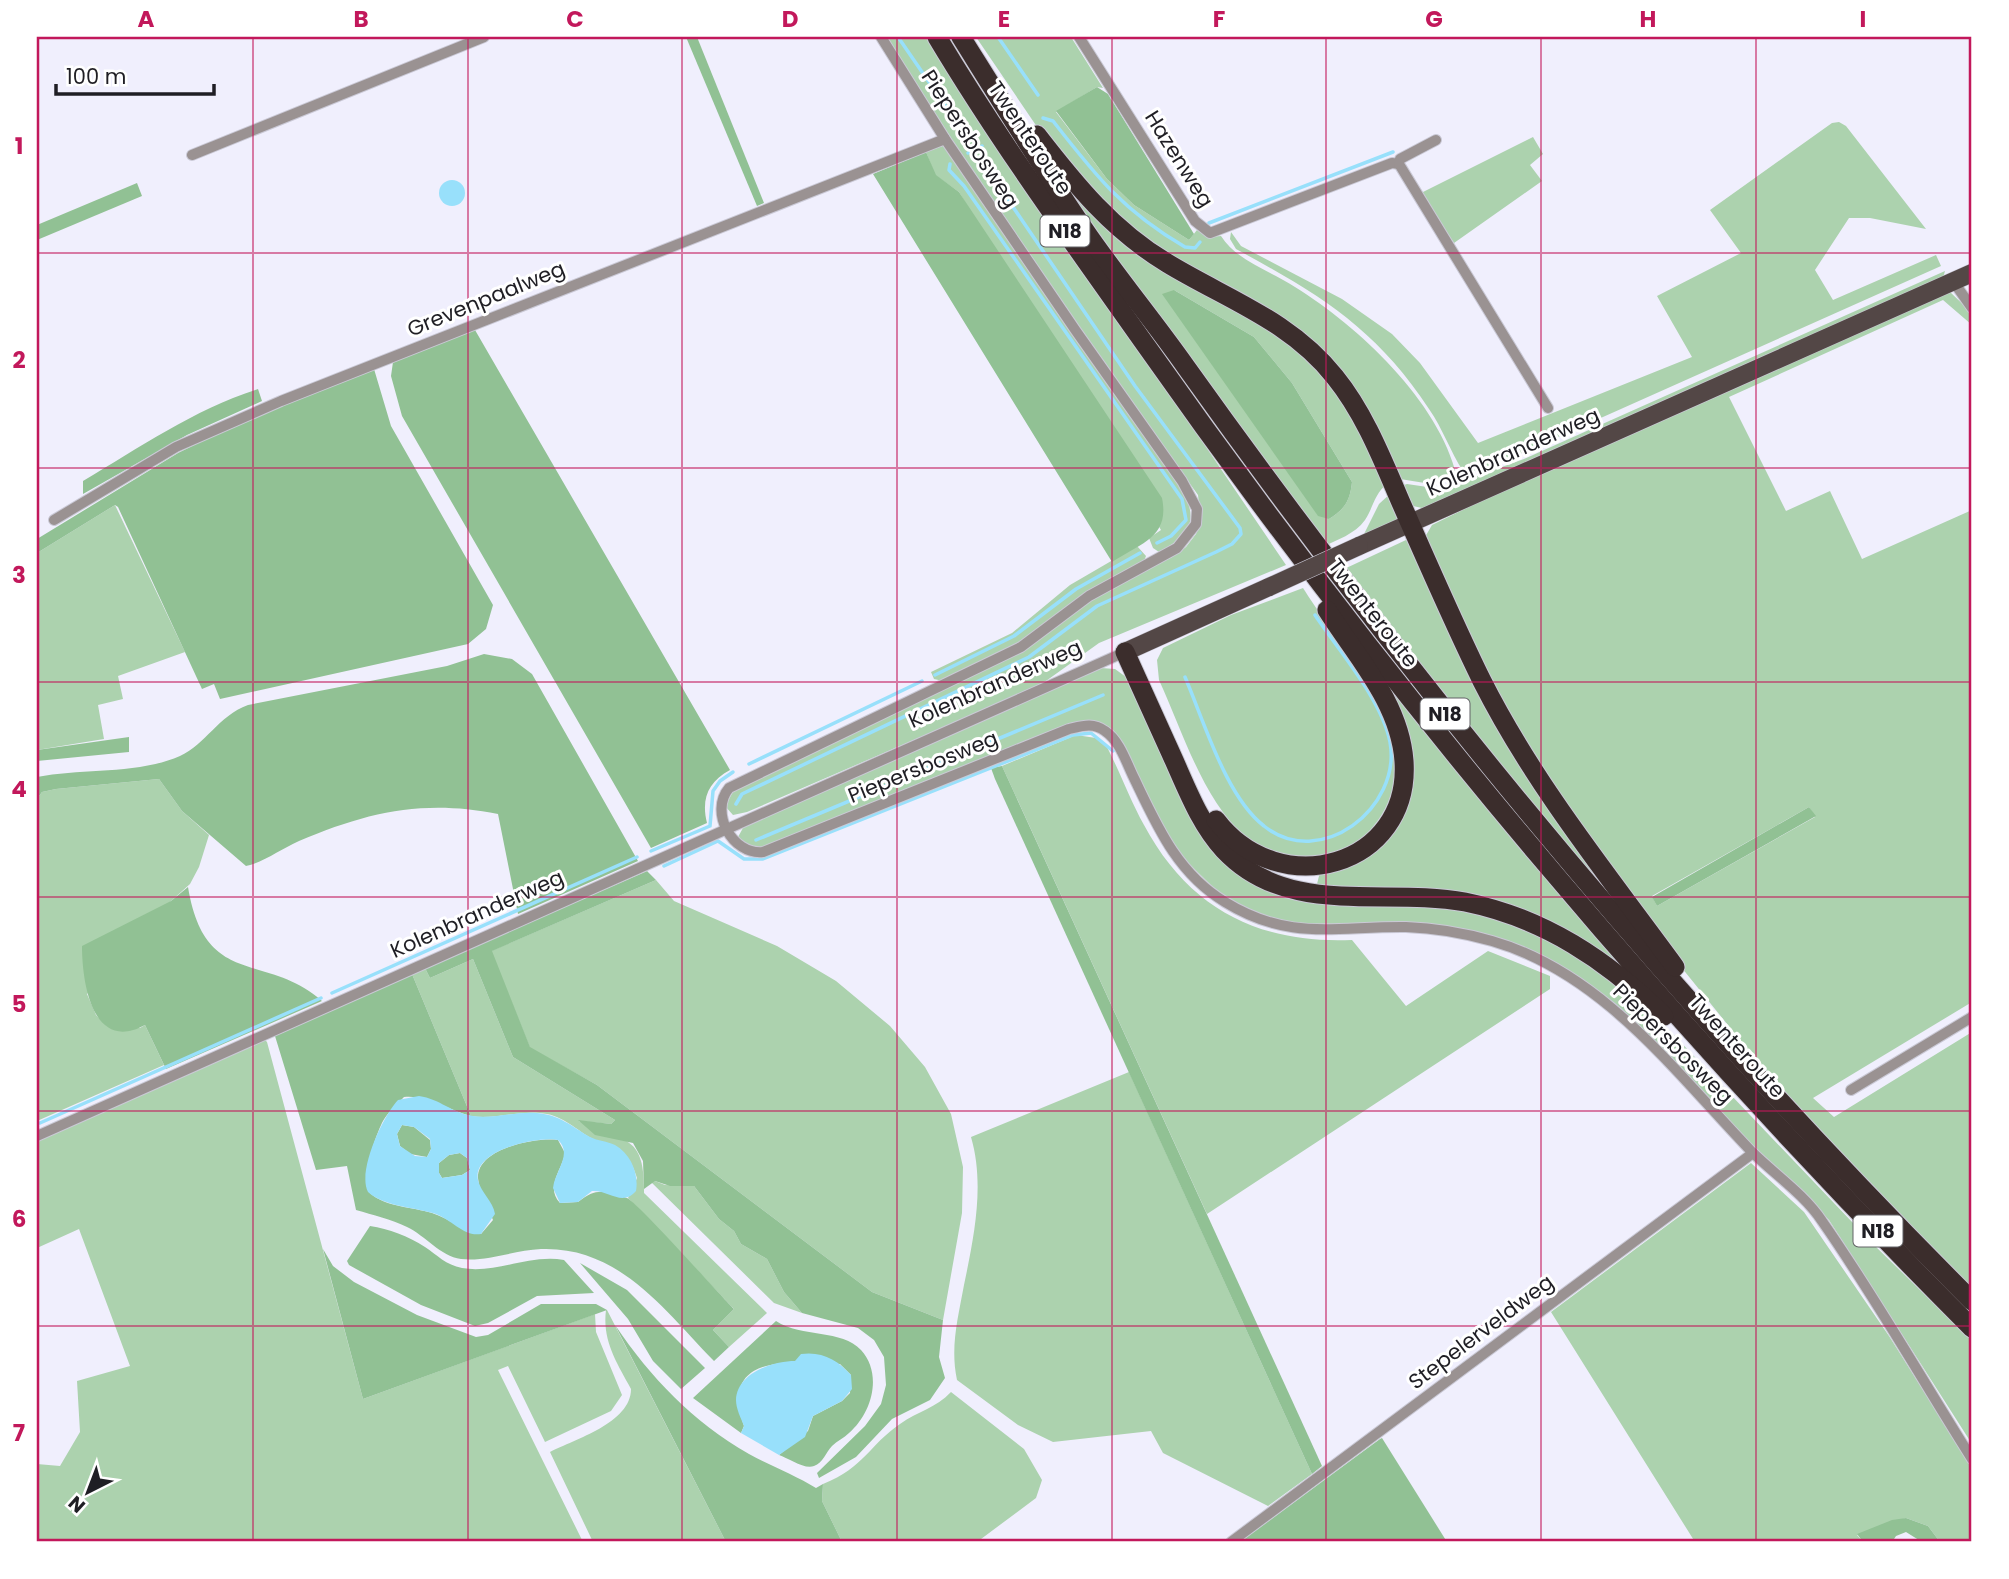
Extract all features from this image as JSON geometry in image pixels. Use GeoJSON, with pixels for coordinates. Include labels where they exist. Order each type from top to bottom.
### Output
{"type":"FeatureCollection","features":[{"type":"Feature","properties":{"kind":"highway","name":"Twenteroute"},"geometry":{"type":"LineString","coordinates":[[937,37],[1050,210],[1290,545],[1493,800],[1667,1003],[1785,1133],[1972,1328]]}},
{"type":"Feature","properties":{"kind":"highway","name":"Twenteroute"},"geometry":{"type":"LineString","coordinates":[[961,38],[1085,230],[1342,583],[1565,860],[1742,1058],[1972,1301]]}},
{"type":"Feature","properties":{"kind":"highway","name":"N18"},"geometry":{"type":"LineString","coordinates":[[961,38],[1100,211],[1168,263],[1264,314],[1321,361],[1359,414],[1510,735],[1550,796],[1742,1058]]}},
{"type":"Feature","properties":{"kind":"highway","name":"N18"},"geometry":{"type":"LineString","coordinates":[[1130,649],[1206,804],[1236,842],[1261,858],[1290,867],[1320,866],[1360,850],[1384,826],[1399,799],[1404,775],[1402,744],[1380,691],[1323,604],[1290,545]]}},
{"type":"Feature","properties":{"kind":"highway","name":"N18"},"geometry":{"type":"LineString","coordinates":[[1130,649],[1201,818],[1223,849],[1249,872],[1279,887],[1301,893],[1412,897],[1464,902],[1525,919],[1553,932],[1615,971],[1731,1086],[1785,1133]]}},
{"type":"Feature","properties":{"kind":"main road","name":"Kolenbranderweg"},"geometry":{"type":"LineString","coordinates":[[1130,649],[1972,273]]}},
{"type":"Feature","properties":{"kind":"street"},"geometry":{"type":"LineString","coordinates":[[192,155],[484,37]]}},
{"type":"Feature","properties":{"kind":"street","name":"Piepersbosweg"},"geometry":{"type":"LineString","coordinates":[[881,37],[945,139],[1182,481],[1197,509],[1196,524],[1177,548],[1089,596],[1021,647],[738,782],[724,794],[721,805],[726,830],[746,851],[763,852],[1069,729],[1086,725],[1097,726],[1106,731],[1119,747],[1159,832],[1175,857],[1206,889],[1224,902],[1269,923],[1292,928],[1340,932],[1383,928],[1432,929],[1496,942],[1526,953],[1597,995],[1615,1010],[1820,1217],[1972,1459]]}},
{"type":"Feature","properties":{"kind":"street","name":"Hazenweg"},"geometry":{"type":"LineString","coordinates":[[1079,37],[1195,221],[1210,233],[1392,163],[1399,164]]}},
{"type":"Feature","properties":{"kind":"street","name":"Grevenpaalweg"},"geometry":{"type":"LineString","coordinates":[[54,520],[176,447],[281,401],[945,139]]}},
{"type":"Feature","properties":{"kind":"street"},"geometry":{"type":"LineString","coordinates":[[1436,140],[1400,159],[1399,164],[1548,408]]}},
{"type":"Feature","properties":{"kind":"street"},"geometry":{"type":"LineString","coordinates":[[1953,281],[1972,308]]}},
{"type":"Feature","properties":{"kind":"street","name":"Kolenbranderweg"},"geometry":{"type":"LineString","coordinates":[[37,1136],[1130,649]]}},
{"type":"Feature","properties":{"kind":"street"},"geometry":{"type":"LineString","coordinates":[[1851,1090],[1972,1017]]}},
{"type":"Feature","properties":{"kind":"street","name":"Stepelerveldweg"},"geometry":{"type":"LineString","coordinates":[[1231,1542],[1754,1153]]}},
{"type":"Feature","properties":{"kind":"green space"},"geometry":{"type":"Polygon","coordinates":[[[686,37],[697,37],[764,203],[757,206],[686,37]]]}},
{"type":"Feature","properties":{"kind":"green space"},"geometry":{"type":"Polygon","coordinates":[[[887,37],[928,37],[1286,565],[1099,643],[1039,686],[747,812],[733,815],[725,806],[734,790],[1023,650],[1089,600],[1186,547],[1196,534],[1201,521],[1198,495],[1038,269],[887,37]]]}},
{"type":"Feature","properties":{"kind":"green space"},"geometry":{"type":"Polygon","coordinates":[[[976,37],[1071,37],[1103,88],[1097,87],[1056,112],[1107,179],[1134,205],[1189,240],[1197,230],[1208,237],[1221,236],[1245,259],[1295,287],[1344,322],[1393,368],[1414,394],[1433,421],[1457,477],[1431,484],[1400,479],[1337,376],[1145,244],[1048,143],[976,37]]]}},
{"type":"Feature","properties":{"kind":"green space"},"geometry":{"type":"Polygon","coordinates":[[[1097,87],[1108,94],[1194,234],[1189,240],[1134,205],[1107,179],[1056,111],[1097,87]]]}},
{"type":"Feature","properties":{"kind":"green space"},"geometry":{"type":"Polygon","coordinates":[[[1839,122],[1846,126],[1926,229],[1870,218],[1849,218],[1815,270],[1833,300],[1936,255],[1941,266],[1482,471],[1463,471],[1429,409],[1409,381],[1367,335],[1320,298],[1236,249],[1230,239],[1231,232],[1241,246],[1342,299],[1392,334],[1420,363],[1478,443],[1692,357],[1657,296],[1741,253],[1710,210],[1832,123],[1839,122]]]}},
{"type":"Feature","properties":{"kind":"green space"},"geometry":{"type":"Polygon","coordinates":[[[1028,126],[1097,214],[1256,313],[1336,387],[1388,483],[1377,496],[1365,520],[1356,529],[1322,547],[1094,227],[1028,126]],[[1174,290],[1329,519],[1346,504],[1352,482],[1292,383],[1254,337],[1174,290]]]}},
{"type":"Feature","properties":{"kind":"green space"},"geometry":{"type":"Polygon","coordinates":[[[1533,137],[1543,154],[1530,165],[1542,181],[1454,243],[1421,193],[1533,137]]]}},
{"type":"Feature","properties":{"kind":"green space"},"geometry":{"type":"Polygon","coordinates":[[[945,145],[1182,486],[1190,508],[1189,525],[1186,532],[1159,552],[1153,548],[1149,538],[1161,530],[959,192],[935,175],[926,152],[945,145]]]}},
{"type":"Feature","properties":{"kind":"green space"},"geometry":{"type":"Polygon","coordinates":[[[926,152],[936,175],[959,192],[1162,498],[1162,522],[1151,538],[1112,562],[873,174],[926,152]]]}},
{"type":"Feature","properties":{"kind":"green space"},"geometry":{"type":"Polygon","coordinates":[[[137,183],[142,196],[37,240],[37,225],[137,183]]]}},
{"type":"Feature","properties":{"kind":"green space"},"geometry":{"type":"Polygon","coordinates":[[[1945,271],[1943,278],[1422,508],[1413,506],[1398,487],[1407,484],[1441,489],[1524,459],[1945,271]]]}},
{"type":"Feature","properties":{"kind":"green space"},"geometry":{"type":"Polygon","coordinates":[[[1174,290],[1254,337],[1292,383],[1352,482],[1346,504],[1329,519],[1318,516],[1162,294],[1174,290]]]}},
{"type":"Feature","properties":{"kind":"green space"},"geometry":{"type":"Polygon","coordinates":[[[1950,292],[1972,313],[1972,325],[1943,300],[1729,397],[1786,511],[1830,491],[1862,559],[1972,510],[1972,1002],[1813,1098],[1834,1117],[1972,1032],[1972,1294],[1868,1185],[1748,1050],[1661,942],[1513,733],[1425,537],[1432,525],[1493,495],[1950,292]],[[1809,807],[1652,896],[1657,906],[1815,817],[1809,807]]]}},
{"type":"Feature","properties":{"kind":"green space"},"geometry":{"type":"Polygon","coordinates":[[[475,330],[730,770],[716,780],[708,792],[705,806],[707,823],[651,848],[402,416],[391,376],[393,362],[475,330]]]}},
{"type":"Feature","properties":{"kind":"green space"},"geometry":{"type":"Polygon","coordinates":[[[374,369],[391,426],[493,605],[486,629],[468,644],[220,699],[214,684],[202,689],[118,507],[115,505],[37,553],[37,539],[178,453],[240,422],[374,369]]]}},
{"type":"Feature","properties":{"kind":"green space"},"geometry":{"type":"Polygon","coordinates":[[[258,389],[262,401],[187,435],[83,494],[83,481],[147,442],[212,407],[258,389]]]}},
{"type":"Feature","properties":{"kind":"green space"},"geometry":{"type":"Polygon","coordinates":[[[1391,493],[1398,520],[1363,536],[1379,504],[1391,493]]]}},
{"type":"Feature","properties":{"kind":"green space"},"geometry":{"type":"Polygon","coordinates":[[[115,505],[185,652],[118,676],[123,699],[98,705],[104,739],[37,750],[37,553],[115,505]]]}},
{"type":"Feature","properties":{"kind":"green space"},"geometry":{"type":"Polygon","coordinates":[[[1406,540],[1412,542],[1472,672],[1655,954],[1342,570],[1406,540]]]}},
{"type":"Feature","properties":{"kind":"green space"},"geometry":{"type":"Polygon","coordinates":[[[1137,546],[1146,556],[1144,561],[1083,595],[1027,639],[943,681],[934,679],[931,672],[1012,633],[1070,585],[1137,546]]]}},
{"type":"Feature","properties":{"kind":"green space"},"geometry":{"type":"Polygon","coordinates":[[[1303,588],[1371,692],[1392,735],[1396,753],[1392,791],[1382,814],[1367,834],[1339,853],[1309,859],[1288,857],[1257,844],[1245,837],[1230,821],[1205,784],[1195,763],[1159,680],[1157,660],[1163,648],[1231,615],[1303,588]]]}},
{"type":"Feature","properties":{"kind":"green space"},"geometry":{"type":"Polygon","coordinates":[[[484,654],[512,659],[532,674],[638,861],[518,914],[498,814],[445,808],[396,811],[348,822],[246,866],[182,811],[159,779],[56,789],[42,792],[37,799],[37,777],[128,769],[163,762],[189,751],[228,716],[248,705],[447,666],[484,654]]]}},
{"type":"Feature","properties":{"kind":"green space"},"geometry":{"type":"Polygon","coordinates":[[[1101,668],[1115,669],[1126,677],[1240,872],[1384,902],[1474,911],[1542,931],[1630,989],[1873,1244],[1972,1341],[1972,1444],[1829,1220],[1744,1137],[1633,1021],[1600,992],[1556,963],[1477,934],[1290,926],[1240,906],[1217,891],[1181,856],[1169,839],[1121,742],[1085,721],[1071,723],[766,846],[752,849],[738,837],[743,828],[766,816],[1101,668]]]}},
{"type":"Feature","properties":{"kind":"green space"},"geometry":{"type":"Polygon","coordinates":[[[1378,668],[1632,974],[1562,931],[1375,891],[1317,884],[1320,872],[1328,869],[1402,800],[1378,668]]]}},
{"type":"Feature","properties":{"kind":"green space"},"geometry":{"type":"Polygon","coordinates":[[[1076,735],[1096,738],[1107,747],[1139,815],[1162,854],[1182,879],[1230,916],[1257,928],[1287,936],[1352,940],[1406,1006],[1488,951],[1550,976],[1550,989],[1207,1214],[1002,766],[1076,735]]]}},
{"type":"Feature","properties":{"kind":"green space"},"geometry":{"type":"Polygon","coordinates":[[[129,737],[129,752],[37,761],[37,750],[129,737]]]}},
{"type":"Feature","properties":{"kind":"green space"},"geometry":{"type":"Polygon","coordinates":[[[1002,766],[1322,1466],[1312,1474],[995,779],[991,768],[1002,766]]]}},
{"type":"Feature","properties":{"kind":"green space"},"geometry":{"type":"Polygon","coordinates":[[[159,779],[182,811],[209,835],[199,867],[190,884],[171,901],[87,994],[96,1015],[107,1026],[140,1028],[145,1025],[164,1065],[37,1121],[37,799],[42,792],[56,789],[159,779]]]}},
{"type":"Feature","properties":{"kind":"green space"},"geometry":{"type":"Polygon","coordinates":[[[1809,807],[1816,816],[1657,906],[1652,897],[1809,807]]]}},
{"type":"Feature","properties":{"kind":"green space"},"geometry":{"type":"Polygon","coordinates":[[[647,871],[656,880],[492,951],[530,1047],[597,1085],[872,1292],[943,1320],[939,1357],[945,1378],[930,1400],[892,1419],[856,1457],[819,1478],[817,1473],[865,1426],[881,1404],[886,1385],[884,1357],[874,1340],[858,1328],[802,1313],[784,1292],[767,1259],[741,1244],[734,1231],[719,1219],[694,1186],[670,1186],[655,1181],[644,1189],[643,1161],[633,1143],[595,1135],[578,1120],[611,1124],[615,1120],[513,1057],[473,959],[430,978],[425,968],[647,871]]]}},
{"type":"Feature","properties":{"kind":"green space"},"geometry":{"type":"Polygon","coordinates":[[[656,880],[674,901],[777,946],[836,981],[890,1026],[925,1067],[951,1114],[963,1167],[962,1213],[943,1320],[872,1292],[597,1085],[530,1048],[491,951],[656,880]]]}},
{"type":"Feature","properties":{"kind":"green space"},"geometry":{"type":"Polygon","coordinates":[[[188,887],[196,919],[208,941],[223,955],[301,986],[322,1001],[166,1069],[145,1025],[127,1031],[113,1030],[102,1022],[88,994],[82,946],[171,901],[188,887]]]}},
{"type":"Feature","properties":{"kind":"green space"},"geometry":{"type":"Polygon","coordinates":[[[473,959],[513,1057],[615,1120],[611,1124],[579,1121],[620,1138],[636,1150],[641,1160],[644,1193],[767,1313],[729,1347],[713,1330],[734,1309],[628,1198],[637,1178],[630,1162],[622,1153],[547,1114],[471,1116],[412,974],[425,968],[430,978],[473,959]]]}},
{"type":"Feature","properties":{"kind":"green space"},"geometry":{"type":"Polygon","coordinates":[[[412,974],[471,1116],[422,1098],[404,1097],[385,1118],[376,1136],[367,1169],[367,1188],[370,1193],[383,1201],[432,1213],[481,1234],[493,1220],[478,1178],[480,1168],[487,1159],[497,1152],[523,1143],[558,1140],[565,1153],[554,1185],[560,1203],[578,1202],[596,1192],[627,1198],[734,1309],[713,1330],[729,1347],[714,1361],[658,1302],[617,1270],[594,1258],[569,1251],[541,1249],[481,1259],[453,1257],[407,1227],[356,1210],[347,1166],[316,1170],[275,1036],[412,974]]]}},
{"type":"Feature","properties":{"kind":"green space"},"geometry":{"type":"Polygon","coordinates":[[[263,1038],[267,1042],[363,1399],[595,1314],[596,1332],[622,1395],[611,1411],[545,1442],[508,1366],[498,1370],[583,1542],[37,1542],[37,1464],[60,1466],[80,1432],[77,1381],[130,1366],[79,1229],[37,1248],[37,1141],[263,1038]]]}},
{"type":"Feature","properties":{"kind":"green space"},"geometry":{"type":"Polygon","coordinates":[[[1129,1072],[1312,1474],[1268,1506],[1163,1453],[1151,1431],[1053,1442],[1018,1425],[957,1380],[954,1356],[956,1332],[978,1192],[971,1137],[1129,1072]]]}},
{"type":"Feature","properties":{"kind":"green space"},"geometry":{"type":"Polygon","coordinates":[[[402,1125],[414,1127],[430,1140],[431,1149],[427,1157],[410,1154],[400,1146],[397,1134],[402,1125]]]}},
{"type":"Feature","properties":{"kind":"green space"},"geometry":{"type":"Polygon","coordinates":[[[460,1153],[467,1158],[470,1170],[462,1175],[442,1178],[439,1163],[449,1155],[460,1153]]]}},
{"type":"Feature","properties":{"kind":"green space"},"geometry":{"type":"Polygon","coordinates":[[[1751,1163],[1804,1212],[1889,1336],[1972,1468],[1972,1542],[1940,1542],[1928,1526],[1906,1518],[1857,1535],[1863,1542],[1695,1542],[1551,1312],[1751,1163]]]}},
{"type":"Feature","properties":{"kind":"green space"},"geometry":{"type":"Polygon","coordinates":[[[651,1182],[665,1185],[694,1186],[719,1219],[734,1231],[741,1244],[767,1259],[784,1292],[802,1313],[774,1303],[651,1182]]]}},
{"type":"Feature","properties":{"kind":"green space"},"geometry":{"type":"Polygon","coordinates":[[[370,1226],[405,1236],[456,1267],[475,1269],[538,1260],[564,1260],[594,1293],[537,1296],[488,1323],[475,1326],[421,1305],[349,1265],[347,1261],[370,1226]]]}},
{"type":"Feature","properties":{"kind":"green space"},"geometry":{"type":"Polygon","coordinates":[[[323,1249],[333,1266],[354,1282],[417,1315],[476,1337],[488,1335],[541,1304],[596,1304],[607,1310],[363,1399],[323,1249]]]}},
{"type":"Feature","properties":{"kind":"green space"},"geometry":{"type":"Polygon","coordinates":[[[580,1263],[627,1290],[705,1368],[681,1389],[653,1361],[628,1319],[580,1263]]]}},
{"type":"Feature","properties":{"kind":"green space"},"geometry":{"type":"Polygon","coordinates":[[[606,1310],[726,1542],[593,1542],[550,1452],[600,1428],[622,1411],[629,1401],[631,1389],[608,1342],[606,1310]]]}},
{"type":"Feature","properties":{"kind":"green space"},"geometry":{"type":"Polygon","coordinates":[[[776,1321],[798,1330],[833,1336],[853,1343],[861,1350],[872,1370],[872,1393],[864,1415],[817,1465],[810,1467],[779,1455],[808,1431],[813,1416],[842,1401],[850,1393],[851,1375],[840,1364],[782,1363],[764,1366],[750,1374],[741,1385],[739,1402],[744,1426],[741,1433],[693,1398],[776,1321]]]}},
{"type":"Feature","properties":{"kind":"green space"},"geometry":{"type":"Polygon","coordinates":[[[615,1325],[658,1380],[709,1427],[749,1454],[816,1488],[823,1484],[822,1501],[842,1542],[726,1542],[615,1325]]]}},
{"type":"Feature","properties":{"kind":"green space"},"geometry":{"type":"Polygon","coordinates":[[[951,1392],[1024,1449],[1042,1480],[1036,1498],[977,1542],[842,1542],[822,1501],[823,1484],[858,1463],[900,1424],[951,1392]]]}},
{"type":"Feature","properties":{"kind":"green space"},"geometry":{"type":"Polygon","coordinates":[[[1382,1438],[1447,1542],[1240,1542],[1380,1439],[1382,1438]]]}},
{"type":"Feature","properties":{"kind":"green space"},"geometry":{"type":"Polygon","coordinates":[[[1906,1518],[1928,1526],[1940,1542],[1922,1542],[1906,1532],[1896,1536],[1892,1542],[1863,1542],[1857,1534],[1892,1520],[1906,1518]]]}},
{"type":"Feature","properties":{"kind":"water"},"geometry":{"type":"Polygon","coordinates":[[[452,180],[461,184],[465,193],[461,202],[452,206],[443,202],[439,193],[443,184],[452,180]]]}},
{"type":"Feature","properties":{"kind":"water"},"geometry":{"type":"Polygon","coordinates":[[[419,1096],[473,1116],[529,1113],[552,1116],[590,1137],[621,1149],[633,1165],[636,1191],[631,1196],[620,1198],[592,1191],[578,1202],[560,1203],[553,1188],[564,1151],[558,1140],[549,1139],[508,1147],[485,1161],[479,1170],[478,1180],[495,1214],[481,1234],[464,1231],[436,1214],[383,1201],[368,1192],[366,1171],[373,1144],[385,1118],[398,1100],[419,1096]],[[402,1125],[397,1134],[400,1146],[415,1156],[427,1157],[431,1149],[430,1139],[414,1127],[402,1125]],[[460,1153],[449,1155],[439,1163],[442,1178],[462,1175],[470,1170],[467,1158],[460,1153]]]}},
{"type":"Feature","properties":{"kind":"water"},"geometry":{"type":"Polygon","coordinates":[[[801,1354],[823,1355],[841,1365],[851,1375],[852,1389],[842,1401],[813,1416],[805,1437],[779,1455],[741,1433],[744,1426],[736,1400],[738,1391],[749,1376],[767,1366],[795,1361],[801,1354]]]}},
{"type":"Feature","properties":{"kind":"waterway"},"geometry":{"type":"LineString","coordinates":[[898,37],[966,136]]}},
{"type":"Feature","properties":{"kind":"waterway"},"geometry":{"type":"LineString","coordinates":[[998,37],[1038,95]]}},
{"type":"Feature","properties":{"kind":"waterway"},"geometry":{"type":"LineString","coordinates":[[1043,118],[1053,121],[1097,176],[1144,220],[1185,247],[1195,248],[1200,242]]}},
{"type":"Feature","properties":{"kind":"waterway"},"geometry":{"type":"LineString","coordinates":[[968,153],[982,146]]}},
{"type":"Feature","properties":{"kind":"waterway"},"geometry":{"type":"LineString","coordinates":[[1209,223],[1393,152]]}},
{"type":"Feature","properties":{"kind":"waterway"},"geometry":{"type":"LineString","coordinates":[[736,804],[742,794],[1029,657],[1097,606],[1216,552],[1232,544],[1241,534],[1240,528],[1135,386],[983,163]]}},
{"type":"Feature","properties":{"kind":"waterway"},"geometry":{"type":"LineString","coordinates":[[950,164],[949,170],[964,186],[1182,499],[1186,520],[1171,536],[1157,543]]}},
{"type":"Feature","properties":{"kind":"waterway"},"geometry":{"type":"LineString","coordinates":[[935,675],[1014,636],[1076,589],[1140,553]]}},
{"type":"Feature","properties":{"kind":"waterway"},"geometry":{"type":"LineString","coordinates":[[1185,677],[1227,778],[1250,813],[1264,826],[1286,838],[1309,841],[1332,837],[1353,826],[1370,809],[1383,789],[1390,766],[1390,742],[1369,693],[1315,615]]}},
{"type":"Feature","properties":{"kind":"waterway"},"geometry":{"type":"LineString","coordinates":[[749,764],[922,681]]}},
{"type":"Feature","properties":{"kind":"waterway"},"geometry":{"type":"LineString","coordinates":[[756,840],[1103,695]]}},
{"type":"Feature","properties":{"kind":"waterway"},"geometry":{"type":"LineString","coordinates":[[664,866],[718,841],[744,859],[763,859],[1073,735],[1091,733],[1113,751]]}},
{"type":"Feature","properties":{"kind":"waterway"},"geometry":{"type":"LineString","coordinates":[[651,851],[710,826],[713,791],[720,781],[733,772]]}},
{"type":"Feature","properties":{"kind":"waterway"},"geometry":{"type":"LineString","coordinates":[[332,993],[637,857]]}},
{"type":"Feature","properties":{"kind":"waterway"},"geometry":{"type":"LineString","coordinates":[[40,1123],[321,998]]}}]}
